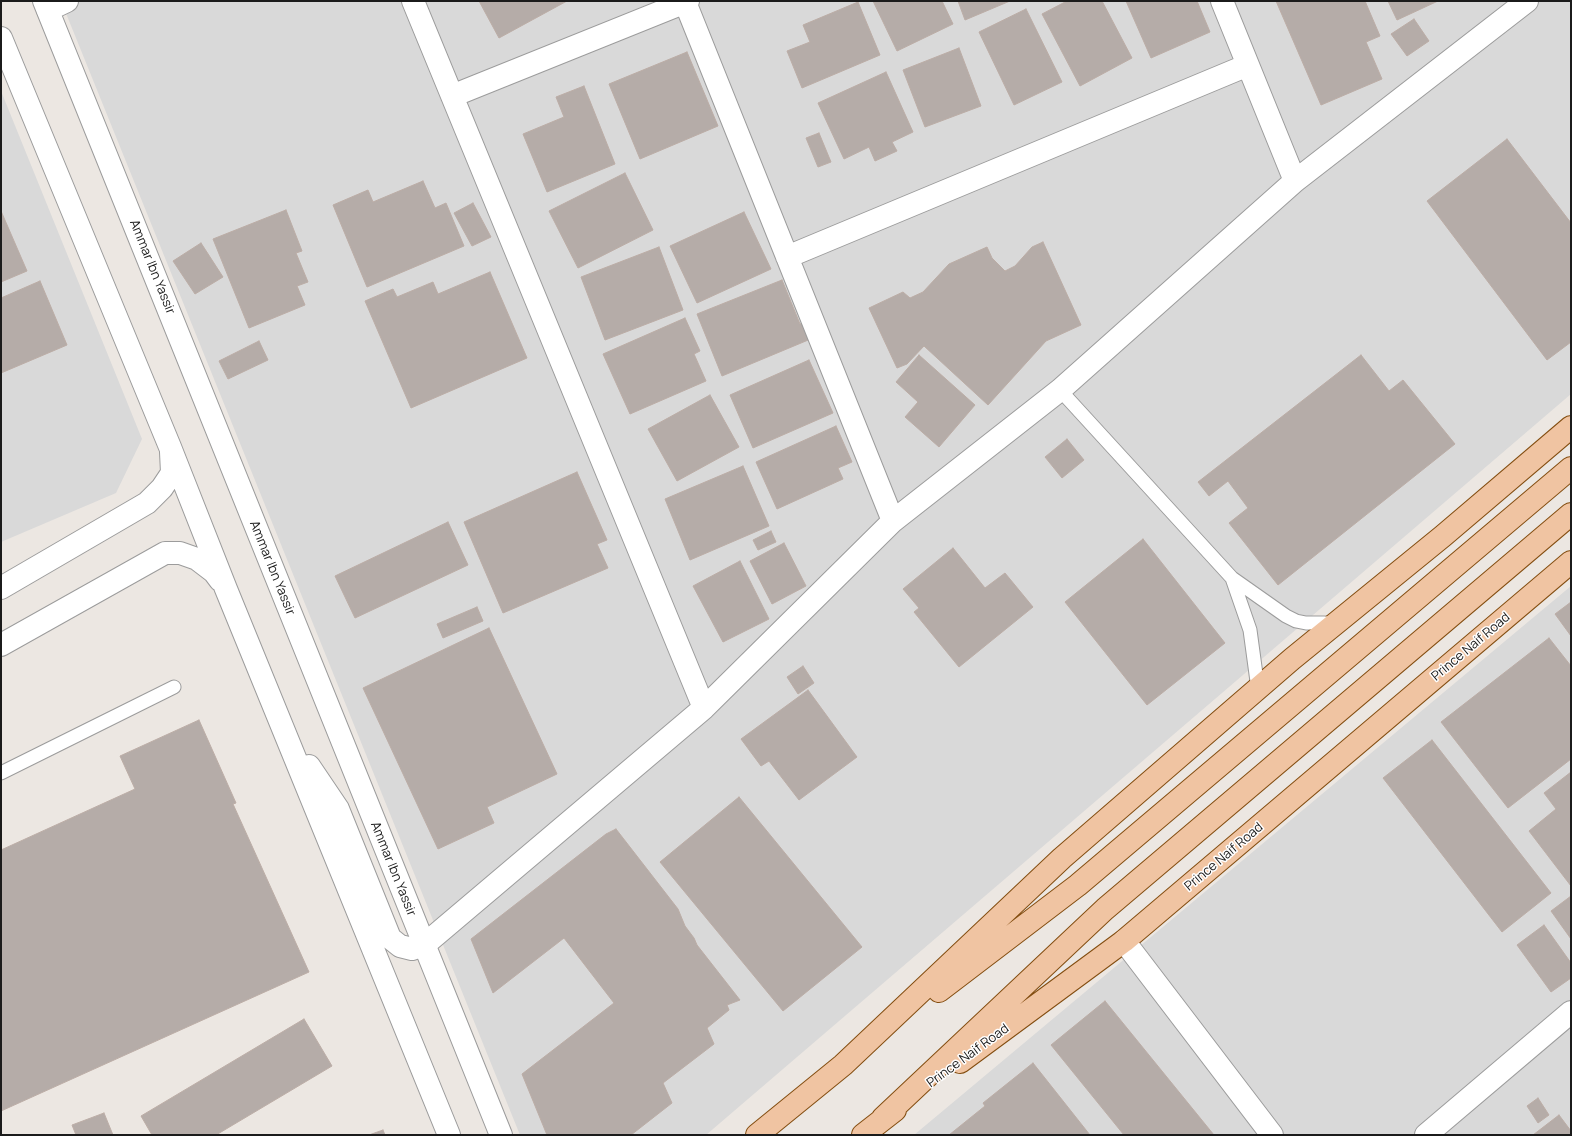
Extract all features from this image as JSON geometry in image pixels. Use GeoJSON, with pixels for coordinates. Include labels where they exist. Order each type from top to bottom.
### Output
{"type":"FeatureCollection","features":[{"type":"Feature","properties":{"kind":"main road"},"geometry":{"type":"LineString","coordinates":[[843,1065],[1062,858],[1258,688],[1571,427]]}},
{"type":"Feature","properties":{"kind":"main road"},"geometry":{"type":"LineString","coordinates":[[757,1135],[843,1065],[1078,885],[1571,468]]}},
{"type":"Feature","properties":{"kind":"main road"},"geometry":{"type":"LineString","coordinates":[[883,1118],[1105,909],[1571,514]]}},
{"type":"Feature","properties":{"kind":"main road","name":"Prince Naif Road"},"geometry":{"type":"LineString","coordinates":[[863,1135],[883,1118],[1124,941],[1571,562]]}},
{"type":"Feature","properties":{"kind":"street"},"geometry":{"type":"LineString","coordinates":[[413,1],[704,708]]}},
{"type":"Feature","properties":{"kind":"street"},"geometry":{"type":"LineString","coordinates":[[1222,1],[1294,182]]}},
{"type":"Feature","properties":{"kind":"street"},"geometry":{"type":"LineString","coordinates":[[280,721],[338,809],[390,938],[400,946],[412,949],[424,945],[704,708],[893,521],[1060,390],[1294,182],[1503,10],[1527,1]]}},
{"type":"Feature","properties":{"kind":"street"},"geometry":{"type":"LineString","coordinates":[[452,96],[686,2],[893,521]]}},
{"type":"Feature","properties":{"kind":"street","name":"Ammar Ibn Yassir"},"geometry":{"type":"LineString","coordinates":[[53,4],[424,945],[501,1135]]}},
{"type":"Feature","properties":{"kind":"street"},"geometry":{"type":"LineString","coordinates":[[1,38],[170,447],[226,589],[449,1135]]}},
{"type":"Feature","properties":{"kind":"street"},"geometry":{"type":"LineString","coordinates":[[787,257],[1248,65]]}},
{"type":"Feature","properties":{"kind":"street"},"geometry":{"type":"LineString","coordinates":[[1,588],[147,503],[162,488],[172,473],[170,447]]}},
{"type":"Feature","properties":{"kind":"street"},"geometry":{"type":"LineString","coordinates":[[1,645],[165,553],[180,553],[197,559],[214,572],[226,589]]}},
{"type":"Feature","properties":{"kind":"street"},"geometry":{"type":"LineString","coordinates":[[1124,941],[1272,1135]]}},
{"type":"Feature","properties":{"kind":"street"},"geometry":{"type":"LineString","coordinates":[[1426,1135],[1571,1012]]}},
{"type":"Feature","properties":{"kind":"lane"},"geometry":{"type":"LineString","coordinates":[[1060,390],[1232,578],[1286,616],[1296,621],[1306,623],[1337,623]]}},
{"type":"Feature","properties":{"kind":"lane"},"geometry":{"type":"LineString","coordinates":[[1232,578],[1250,630],[1258,688]]}},
{"type":"Feature","properties":{"kind":"lane"},"geometry":{"type":"LineString","coordinates":[[1,773],[174,687]]}},
{"type":"Feature","properties":{"kind":"shaded area"},"geometry":{"type":"Polygon","coordinates":[[[61,1],[1571,1],[1571,394],[706,1135],[520,1135],[61,1]]]}},
{"type":"Feature","properties":{"kind":"shaded area"},"geometry":{"type":"Polygon","coordinates":[[[1,91],[142,439],[116,493],[1,542],[1,91]]]}},
{"type":"Feature","properties":{"kind":"shaded area"},"geometry":{"type":"Polygon","coordinates":[[[1571,586],[1571,1135],[914,1135],[1036,1033],[1571,586]]]}},
{"type":"Feature","properties":{"kind":"building"},"geometry":{"type":"Polygon","coordinates":[[[479,1],[567,1],[499,38],[479,1]]]}},
{"type":"Feature","properties":{"kind":"building"},"geometry":{"type":"Polygon","coordinates":[[[873,1],[942,1],[953,24],[897,51],[873,1]]]}},
{"type":"Feature","properties":{"kind":"building"},"geometry":{"type":"Polygon","coordinates":[[[958,1],[1010,1],[965,20],[958,1]]]}},
{"type":"Feature","properties":{"kind":"building"},"geometry":{"type":"Polygon","coordinates":[[[1067,1],[1102,1],[1132,58],[1080,86],[1042,14],[1067,1]]]}},
{"type":"Feature","properties":{"kind":"building"},"geometry":{"type":"Polygon","coordinates":[[[1126,1],[1197,1],[1210,32],[1151,58],[1126,1]]]}},
{"type":"Feature","properties":{"kind":"building"},"geometry":{"type":"Polygon","coordinates":[[[1276,1],[1365,1],[1380,36],[1366,42],[1382,79],[1321,105],[1276,1]]]}},
{"type":"Feature","properties":{"kind":"building"},"geometry":{"type":"Polygon","coordinates":[[[1388,1],[1438,1],[1397,20],[1388,1]]]}},
{"type":"Feature","properties":{"kind":"building"},"geometry":{"type":"Polygon","coordinates":[[[858,2],[880,55],[802,88],[787,51],[810,42],[803,25],[858,2]]]}},
{"type":"Feature","properties":{"kind":"building"},"geometry":{"type":"Polygon","coordinates":[[[1026,9],[1062,82],[1014,105],[979,32],[1026,9]]]}},
{"type":"Feature","properties":{"kind":"building"},"geometry":{"type":"Polygon","coordinates":[[[1414,19],[1429,41],[1407,56],[1391,34],[1414,19]]]}},
{"type":"Feature","properties":{"kind":"building"},"geometry":{"type":"Polygon","coordinates":[[[959,48],[981,106],[925,127],[903,70],[959,48]]]}},
{"type":"Feature","properties":{"kind":"building"},"geometry":{"type":"Polygon","coordinates":[[[687,52],[718,126],[640,159],[609,84],[687,52]]]}},
{"type":"Feature","properties":{"kind":"building"},"geometry":{"type":"Polygon","coordinates":[[[886,72],[913,132],[892,142],[897,151],[875,161],[869,147],[844,159],[818,103],[886,72]]]}},
{"type":"Feature","properties":{"kind":"building"},"geometry":{"type":"Polygon","coordinates":[[[584,86],[615,164],[547,192],[523,134],[564,117],[556,97],[584,86]]]}},
{"type":"Feature","properties":{"kind":"building"},"geometry":{"type":"Polygon","coordinates":[[[819,133],[831,162],[818,167],[806,138],[819,133]]]}},
{"type":"Feature","properties":{"kind":"building"},"geometry":{"type":"Polygon","coordinates":[[[1507,139],[1571,223],[1571,342],[1547,360],[1427,201],[1507,139]]]}},
{"type":"Feature","properties":{"kind":"building"},"geometry":{"type":"Polygon","coordinates":[[[625,173],[653,230],[578,268],[549,211],[625,173]]]}},
{"type":"Feature","properties":{"kind":"building"},"geometry":{"type":"Polygon","coordinates":[[[423,181],[435,208],[446,203],[464,246],[367,287],[333,205],[368,190],[373,202],[423,181]]]}},
{"type":"Feature","properties":{"kind":"building"},"geometry":{"type":"Polygon","coordinates":[[[473,203],[491,237],[472,246],[454,213],[473,203]]]}},
{"type":"Feature","properties":{"kind":"building"},"geometry":{"type":"Polygon","coordinates":[[[286,210],[302,251],[296,253],[308,282],[297,286],[305,305],[249,328],[213,239],[286,210]]]}},
{"type":"Feature","properties":{"kind":"building"},"geometry":{"type":"Polygon","coordinates":[[[1,211],[27,271],[1,282],[1,211]]]}},
{"type":"Feature","properties":{"kind":"building"},"geometry":{"type":"Polygon","coordinates":[[[744,212],[771,269],[697,303],[670,246],[744,212]]]}},
{"type":"Feature","properties":{"kind":"building"},"geometry":{"type":"Polygon","coordinates":[[[1043,242],[1081,325],[1046,341],[988,405],[924,346],[907,364],[897,368],[869,308],[903,292],[910,298],[923,292],[949,264],[987,247],[992,258],[1005,271],[1015,266],[1032,247],[1043,242]]]}},
{"type":"Feature","properties":{"kind":"building"},"geometry":{"type":"Polygon","coordinates":[[[201,243],[223,277],[195,294],[173,261],[201,243]]]}},
{"type":"Feature","properties":{"kind":"building"},"geometry":{"type":"Polygon","coordinates":[[[659,247],[683,310],[605,340],[581,277],[659,247]]]}},
{"type":"Feature","properties":{"kind":"building"},"geometry":{"type":"Polygon","coordinates":[[[490,272],[527,358],[411,408],[365,301],[393,289],[397,297],[433,282],[438,294],[490,272]]]}},
{"type":"Feature","properties":{"kind":"building"},"geometry":{"type":"Polygon","coordinates":[[[782,280],[800,324],[806,322],[813,338],[722,376],[697,314],[782,280]]]}},
{"type":"Feature","properties":{"kind":"building"},"geometry":{"type":"Polygon","coordinates":[[[40,281],[67,345],[1,373],[1,298],[40,281]]]}},
{"type":"Feature","properties":{"kind":"building"},"geometry":{"type":"Polygon","coordinates":[[[685,318],[700,351],[694,354],[706,381],[630,414],[603,354],[685,318]]]}},
{"type":"Feature","properties":{"kind":"building"},"geometry":{"type":"Polygon","coordinates":[[[259,341],[268,360],[228,379],[219,361],[259,341]]]}},
{"type":"Feature","properties":{"kind":"building"},"geometry":{"type":"Polygon","coordinates":[[[919,355],[975,405],[939,447],[905,417],[918,402],[896,382],[919,355]]]}},
{"type":"Feature","properties":{"kind":"building"},"geometry":{"type":"Polygon","coordinates":[[[1361,355],[1389,391],[1403,380],[1455,444],[1278,585],[1229,523],[1248,508],[1228,481],[1209,496],[1198,482],[1361,355]]]}},
{"type":"Feature","properties":{"kind":"building"},"geometry":{"type":"Polygon","coordinates":[[[809,360],[833,413],[753,448],[730,395],[809,360]]]}},
{"type":"Feature","properties":{"kind":"building"},"geometry":{"type":"Polygon","coordinates":[[[710,395],[739,447],[677,481],[648,429],[710,395]]]}},
{"type":"Feature","properties":{"kind":"building"},"geometry":{"type":"Polygon","coordinates":[[[836,426],[852,462],[838,468],[843,479],[777,509],[756,462],[836,426]]]}},
{"type":"Feature","properties":{"kind":"building"},"geometry":{"type":"Polygon","coordinates":[[[1067,439],[1084,460],[1062,478],[1045,457],[1067,439]]]}},
{"type":"Feature","properties":{"kind":"building"},"geometry":{"type":"Polygon","coordinates":[[[743,466],[769,526],[690,560],[665,499],[743,466]]]}},
{"type":"Feature","properties":{"kind":"building"},"geometry":{"type":"Polygon","coordinates":[[[577,472],[607,540],[597,544],[608,568],[503,613],[464,522],[577,472]]]}},
{"type":"Feature","properties":{"kind":"building"},"geometry":{"type":"Polygon","coordinates":[[[448,522],[468,565],[355,618],[335,576],[448,522]]]}},
{"type":"Feature","properties":{"kind":"building"},"geometry":{"type":"Polygon","coordinates":[[[771,531],[776,542],[758,550],[753,540],[771,531]]]}},
{"type":"Feature","properties":{"kind":"building"},"geometry":{"type":"Polygon","coordinates":[[[1143,539],[1225,643],[1147,705],[1065,602],[1143,539]]]}},
{"type":"Feature","properties":{"kind":"building"},"geometry":{"type":"Polygon","coordinates":[[[784,543],[806,586],[772,604],[750,561],[784,543]]]}},
{"type":"Feature","properties":{"kind":"building"},"geometry":{"type":"Polygon","coordinates":[[[953,548],[985,588],[1005,573],[1033,607],[959,667],[914,612],[919,608],[903,589],[953,548]]]}},
{"type":"Feature","properties":{"kind":"building"},"geometry":{"type":"Polygon","coordinates":[[[740,561],[769,619],[723,642],[693,586],[740,561]]]}},
{"type":"Feature","properties":{"kind":"building"},"geometry":{"type":"Polygon","coordinates":[[[1571,602],[1571,636],[1555,614],[1571,602]]]}},
{"type":"Feature","properties":{"kind":"building"},"geometry":{"type":"Polygon","coordinates":[[[477,607],[483,621],[443,638],[437,624],[477,607]]]}},
{"type":"Feature","properties":{"kind":"building"},"geometry":{"type":"Polygon","coordinates":[[[489,628],[557,774],[487,807],[494,823],[438,849],[363,688],[489,628]]]}},
{"type":"Feature","properties":{"kind":"building"},"geometry":{"type":"Polygon","coordinates":[[[1549,638],[1571,666],[1571,759],[1508,808],[1441,722],[1549,638]]]}},
{"type":"Feature","properties":{"kind":"building"},"geometry":{"type":"Polygon","coordinates":[[[803,666],[814,683],[798,694],[787,677],[803,666]]]}},
{"type":"Feature","properties":{"kind":"building"},"geometry":{"type":"Polygon","coordinates":[[[808,690],[857,757],[799,800],[769,761],[761,766],[741,739],[808,690]]]}},
{"type":"Feature","properties":{"kind":"building"},"geometry":{"type":"Polygon","coordinates":[[[199,720],[236,803],[233,804],[309,972],[1,1111],[1,850],[135,789],[120,756],[199,720]]]}},
{"type":"Feature","properties":{"kind":"building"},"geometry":{"type":"Polygon","coordinates":[[[1432,740],[1551,893],[1502,932],[1383,778],[1432,740]]]}},
{"type":"Feature","properties":{"kind":"building"},"geometry":{"type":"Polygon","coordinates":[[[1571,772],[1571,886],[1529,831],[1556,809],[1544,793],[1571,772]]]}},
{"type":"Feature","properties":{"kind":"building"},"geometry":{"type":"Polygon","coordinates":[[[739,797],[862,947],[783,1011],[660,862],[739,797]]]}},
{"type":"Feature","properties":{"kind":"building"},"geometry":{"type":"Polygon","coordinates":[[[616,829],[678,909],[685,926],[694,938],[697,945],[740,1000],[727,1005],[729,1010],[707,1028],[714,1044],[663,1083],[672,1103],[631,1135],[547,1135],[522,1074],[614,1003],[564,938],[493,993],[471,939],[606,834],[616,829]]]}},
{"type":"Feature","properties":{"kind":"building"},"geometry":{"type":"Polygon","coordinates":[[[1571,896],[1571,939],[1551,911],[1571,896]]]}},
{"type":"Feature","properties":{"kind":"building"},"geometry":{"type":"Polygon","coordinates":[[[1544,925],[1571,963],[1571,978],[1551,992],[1517,945],[1544,925]]]}},
{"type":"Feature","properties":{"kind":"building"},"geometry":{"type":"Polygon","coordinates":[[[1105,1001],[1214,1135],[1124,1135],[1051,1045],[1105,1001]]]}},
{"type":"Feature","properties":{"kind":"building"},"geometry":{"type":"Polygon","coordinates":[[[304,1019],[332,1066],[216,1135],[152,1135],[141,1116],[304,1019]]]}},
{"type":"Feature","properties":{"kind":"building"},"geometry":{"type":"Polygon","coordinates":[[[1033,1063],[1090,1135],[949,1135],[985,1106],[983,1103],[1033,1063]]]}},
{"type":"Feature","properties":{"kind":"building"},"geometry":{"type":"Polygon","coordinates":[[[1538,1098],[1549,1115],[1538,1123],[1527,1106],[1538,1098]]]}},
{"type":"Feature","properties":{"kind":"building"},"geometry":{"type":"Polygon","coordinates":[[[104,1113],[113,1135],[76,1135],[72,1125],[104,1113]]]}},
{"type":"Feature","properties":{"kind":"building"},"geometry":{"type":"Polygon","coordinates":[[[1559,1115],[1571,1131],[1571,1135],[1533,1135],[1559,1115]]]}},
{"type":"Feature","properties":{"kind":"building"},"geometry":{"type":"Polygon","coordinates":[[[383,1130],[385,1135],[369,1135],[383,1130]]]}}]}
